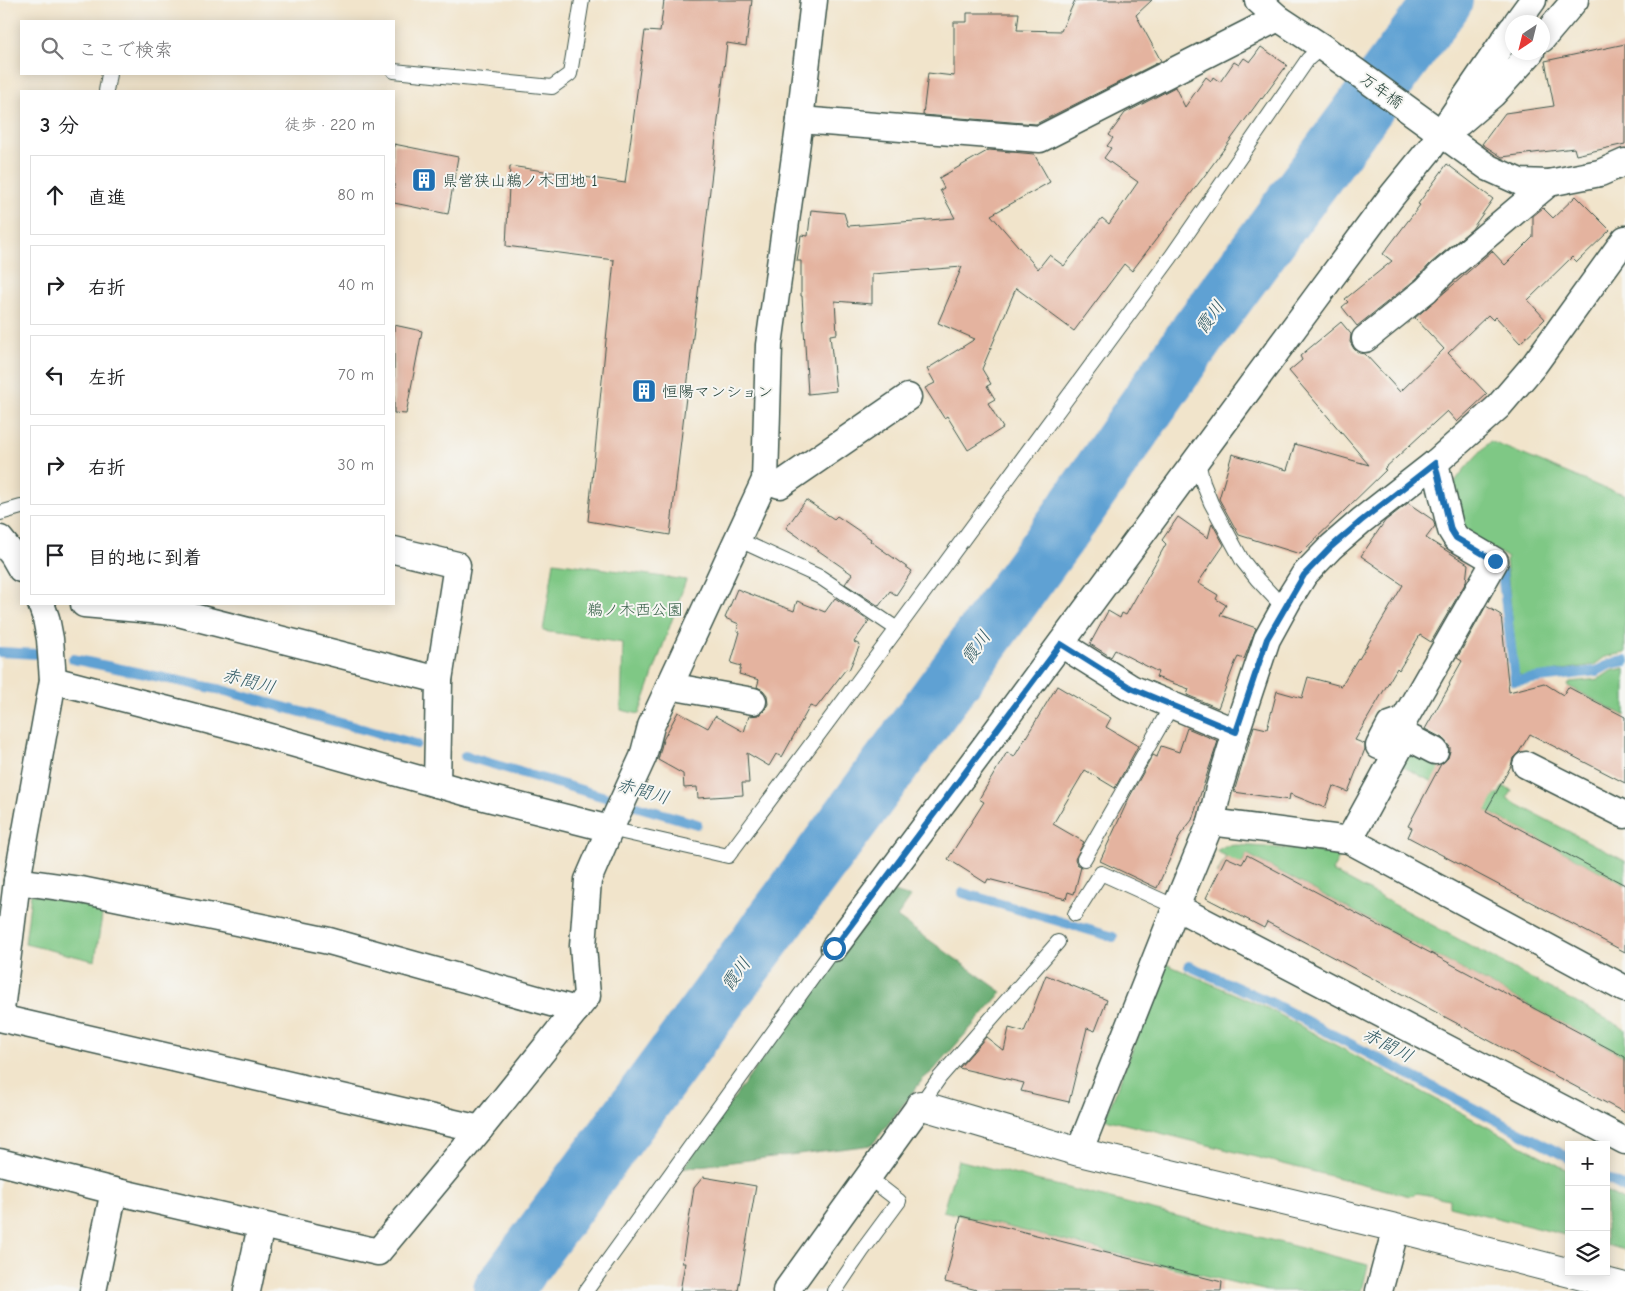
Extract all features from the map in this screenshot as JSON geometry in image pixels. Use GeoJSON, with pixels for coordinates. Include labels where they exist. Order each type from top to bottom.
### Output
{"type":"FeatureCollection","features":[{"type":"Feature","properties":{"kind":"street"},"geometry":{"type":"LineString","coordinates":[[0,1162],[114,1191],[378,1252],[480,1129],[586,996],[583,946],[588,880],[643,757],[651,726],[765,480],[769,346],[800,120],[814,0]]}},
{"type":"Feature","properties":{"kind":"street","name":"万年橋"},"geometry":{"type":"LineString","coordinates":[[1258,0],[1278,18],[1322,47],[1488,168],[1520,182],[1550,183],[1600,173],[1625,162]]}},
{"type":"Feature","properties":{"kind":"street"},"geometry":{"type":"LineString","coordinates":[[1522,15],[1533,0]]}},
{"type":"Feature","properties":{"kind":"street"},"geometry":{"type":"LineString","coordinates":[[1550,30],[1575,0]]}},
{"type":"Feature","properties":{"kind":"street"},"geometry":{"type":"LineString","coordinates":[[800,120],[1040,139],[1278,18]]}},
{"type":"Feature","properties":{"kind":"street"},"geometry":{"type":"LineString","coordinates":[[834,948],[1379,213],[1441,134],[1505,39]]}},
{"type":"Feature","properties":{"kind":"street"},"geometry":{"type":"LineString","coordinates":[[1441,134],[1467,117],[1494,94],[1523,60]]}},
{"type":"Feature","properties":{"kind":"street"},"geometry":{"type":"LineString","coordinates":[[1366,339],[1550,183]]}},
{"type":"Feature","properties":{"kind":"street"},"geometry":{"type":"LineString","coordinates":[[1079,1152],[1211,822],[1236,732],[1267,639],[1284,608],[1304,575],[1331,547],[1435,463],[1498,407],[1534,365],[1625,239]]}},
{"type":"Feature","properties":{"kind":"street"},"geometry":{"type":"LineString","coordinates":[[765,480],[780,486],[908,397]]}},
{"type":"Feature","properties":{"kind":"street"},"geometry":{"type":"LineString","coordinates":[[1379,746],[1390,725],[1404,720],[1495,561],[1456,538],[1451,530],[1435,463]]}},
{"type":"Feature","properties":{"kind":"street"},"geometry":{"type":"LineString","coordinates":[[395,550],[457,565],[438,680],[437,784]]}},
{"type":"Feature","properties":{"kind":"street"},"geometry":{"type":"LineString","coordinates":[[41,605],[50,639],[53,680],[17,881],[0,1018],[480,1129]]}},
{"type":"Feature","properties":{"kind":"street"},"geometry":{"type":"LineString","coordinates":[[107,605],[175,608],[438,680]]}},
{"type":"Feature","properties":{"kind":"street"},"geometry":{"type":"LineString","coordinates":[[1061,644],[1131,688],[1236,732]]}},
{"type":"Feature","properties":{"kind":"street"},"geometry":{"type":"LineString","coordinates":[[53,680],[610,829]]}},
{"type":"Feature","properties":{"kind":"street"},"geometry":{"type":"LineString","coordinates":[[669,686],[753,701]]}},
{"type":"Feature","properties":{"kind":"street"},"geometry":{"type":"LineString","coordinates":[[1349,840],[1406,736],[1435,751]]}},
{"type":"Feature","properties":{"kind":"street"},"geometry":{"type":"LineString","coordinates":[[1526,765],[1625,815]]}},
{"type":"Feature","properties":{"kind":"street"},"geometry":{"type":"LineString","coordinates":[[1211,822],[1349,840],[1625,989]]}},
{"type":"Feature","properties":{"kind":"street"},"geometry":{"type":"LineString","coordinates":[[17,881],[91,892],[329,941],[576,1010]]}},
{"type":"Feature","properties":{"kind":"street"},"geometry":{"type":"LineString","coordinates":[[1176,907],[1625,1141]]}},
{"type":"Feature","properties":{"kind":"street"},"geometry":{"type":"LineString","coordinates":[[786,1291],[920,1105],[1079,1152],[1396,1228],[1625,1287]]}},
{"type":"Feature","properties":{"kind":"street"},"geometry":{"type":"LineString","coordinates":[[93,1291],[114,1191]]}},
{"type":"Feature","properties":{"kind":"street"},"geometry":{"type":"LineString","coordinates":[[246,1291],[262,1226]]}},
{"type":"Feature","properties":{"kind":"street"},"geometry":{"type":"LineString","coordinates":[[1380,1291],[1396,1228]]}},
{"type":"Feature","properties":{"kind":"lane"},"geometry":{"type":"LineString","coordinates":[[395,71],[552,87],[570,74],[582,0]]}},
{"type":"Feature","properties":{"kind":"lane"},"geometry":{"type":"LineString","coordinates":[[610,829],[728,856],[1171,257],[1308,59],[1322,47]]}},
{"type":"Feature","properties":{"kind":"lane"},"geometry":{"type":"LineString","coordinates":[[106,90],[109,75]]}},
{"type":"Feature","properties":{"kind":"lane"},"geometry":{"type":"LineString","coordinates":[[1197,458],[1210,503],[1242,560],[1284,608]]}},
{"type":"Feature","properties":{"kind":"lane"},"geometry":{"type":"LineString","coordinates":[[0,513],[20,507]]}},
{"type":"Feature","properties":{"kind":"lane"},"geometry":{"type":"LineString","coordinates":[[737,539],[820,577],[897,629]]}},
{"type":"Feature","properties":{"kind":"lane"},"geometry":{"type":"LineString","coordinates":[[1084,859],[1172,705]]}},
{"type":"Feature","properties":{"kind":"lane"},"geometry":{"type":"LineString","coordinates":[[1075,914],[1101,873],[1176,907]]}},
{"type":"Feature","properties":{"kind":"lane"},"geometry":{"type":"LineString","coordinates":[[920,1105],[940,1077],[1058,942]]}},
{"type":"Feature","properties":{"kind":"lane"},"geometry":{"type":"LineString","coordinates":[[586,1291],[834,948]]}},
{"type":"Feature","properties":{"kind":"lane"},"geometry":{"type":"LineString","coordinates":[[835,1291],[899,1201],[868,1177]]}},
{"type":"Feature","properties":{"kind":"green space"},"geometry":{"type":"Polygon","coordinates":[[[1490,441],[1603,488],[1625,494],[1625,653],[1605,657],[1594,665],[1523,676],[1518,674],[1506,561],[1508,558],[1461,530],[1454,496],[1453,487],[1455,482],[1490,441]]]}},
{"type":"Feature","properties":{"kind":"green space","name":"鵜ノ木西公園"},"geometry":{"type":"Polygon","coordinates":[[[554,562],[686,580],[639,714],[621,710],[623,643],[543,631],[554,562]]]}},
{"type":"Feature","properties":{"kind":"green space"},"geometry":{"type":"Polygon","coordinates":[[[1625,668],[1625,716],[1568,686],[1570,682],[1599,679],[1611,671],[1625,668]]]}},
{"type":"Feature","properties":{"kind":"green space"},"geometry":{"type":"Polygon","coordinates":[[[1411,751],[1498,795],[1503,786],[1512,791],[1507,799],[1625,861],[1625,885],[1402,766],[1411,751]]]}},
{"type":"Feature","properties":{"kind":"green space"},"geometry":{"type":"Polygon","coordinates":[[[1237,845],[1308,850],[1340,856],[1332,871],[1625,1029],[1625,1057],[1247,854],[1232,881],[1217,874],[1226,856],[1216,851],[1225,846],[1237,845]]]}},
{"type":"Feature","properties":{"kind":"green space"},"geometry":{"type":"Polygon","coordinates":[[[887,890],[911,897],[897,917],[1002,992],[933,1071],[923,1079],[872,1145],[683,1168],[848,941],[887,890]]]}},
{"type":"Feature","properties":{"kind":"green space"},"geometry":{"type":"Polygon","coordinates":[[[31,894],[103,909],[95,961],[25,944],[31,894]]]}},
{"type":"Feature","properties":{"kind":"green space"},"geometry":{"type":"Polygon","coordinates":[[[1166,964],[1267,1008],[1565,1169],[1565,1235],[1449,1206],[1449,1199],[1417,1193],[1410,1196],[1105,1119],[1166,964]]]}},
{"type":"Feature","properties":{"kind":"green space"},"geometry":{"type":"Polygon","coordinates":[[[958,1160],[1368,1265],[1362,1291],[1268,1291],[943,1211],[958,1160]]]}},
{"type":"Feature","properties":{"kind":"green space"},"geometry":{"type":"Polygon","coordinates":[[[1610,1193],[1625,1201],[1625,1250],[1610,1246],[1610,1193]]]}},
{"type":"Feature","properties":{"kind":"building","name":"恒陽マンション"},"geometry":{"type":"Polygon","coordinates":[[[664,0],[752,0],[746,46],[727,43],[670,535],[588,521],[614,260],[506,246],[510,166],[625,183],[645,31],[660,32],[664,0]]]}},
{"type":"Feature","properties":{"kind":"building"},"geometry":{"type":"Polygon","coordinates":[[[1075,0],[1152,0],[1136,15],[1161,61],[1036,124],[923,115],[928,73],[954,76],[954,22],[967,22],[967,13],[1019,13],[1017,30],[1061,31],[1075,0]]]}},
{"type":"Feature","properties":{"kind":"building"},"geometry":{"type":"Polygon","coordinates":[[[1625,44],[1625,144],[1576,155],[1574,148],[1502,157],[1482,144],[1505,113],[1554,106],[1545,61],[1625,44]]]}},
{"type":"Feature","properties":{"kind":"building"},"geometry":{"type":"Polygon","coordinates":[[[1261,47],[1287,65],[1132,271],[1124,264],[1074,331],[1016,288],[982,369],[991,384],[987,386],[995,399],[988,403],[1003,428],[968,450],[947,416],[944,418],[925,388],[935,383],[927,369],[975,339],[938,323],[962,267],[872,274],[872,304],[835,301],[837,334],[830,335],[836,391],[808,394],[801,296],[801,261],[797,261],[801,235],[808,236],[811,210],[844,213],[848,226],[955,218],[940,190],[944,188],[939,178],[989,150],[1034,154],[1050,182],[991,215],[1038,269],[1049,255],[1064,266],[1102,218],[1109,224],[1138,182],[1104,158],[1111,148],[1107,146],[1113,138],[1109,135],[1125,113],[1175,87],[1185,107],[1206,77],[1211,81],[1213,77],[1220,82],[1234,62],[1239,65],[1244,58],[1250,62],[1261,47]]]}},
{"type":"Feature","properties":{"kind":"building","name":"県営狭山鵜ノ木団地 1"},"geometry":{"type":"Polygon","coordinates":[[[395,144],[458,157],[448,214],[395,203],[395,144]]]}},
{"type":"Feature","properties":{"kind":"building"},"geometry":{"type":"Polygon","coordinates":[[[1447,164],[1493,199],[1472,229],[1431,263],[1416,279],[1357,326],[1342,307],[1348,302],[1345,299],[1392,261],[1383,254],[1420,205],[1418,204],[1447,164]]]}},
{"type":"Feature","properties":{"kind":"building"},"geometry":{"type":"Polygon","coordinates":[[[1576,196],[1610,230],[1577,262],[1572,257],[1528,300],[1545,319],[1520,343],[1496,317],[1493,320],[1488,315],[1448,353],[1487,394],[1457,422],[1447,411],[1384,469],[1386,470],[1300,554],[1239,535],[1219,499],[1232,454],[1287,470],[1295,444],[1369,465],[1289,371],[1302,360],[1300,356],[1341,322],[1351,334],[1350,342],[1354,349],[1359,353],[1365,354],[1400,392],[1444,349],[1415,318],[1492,251],[1505,265],[1533,237],[1533,216],[1543,208],[1553,218],[1576,196]]]}},
{"type":"Feature","properties":{"kind":"building"},"geometry":{"type":"Polygon","coordinates":[[[395,325],[422,331],[406,414],[395,413],[395,325]]]}},
{"type":"Feature","properties":{"kind":"building"},"geometry":{"type":"Polygon","coordinates":[[[806,500],[834,519],[837,516],[871,539],[870,541],[912,571],[896,595],[890,591],[879,606],[845,584],[852,574],[786,528],[806,500]]]}},
{"type":"Feature","properties":{"kind":"building"},"geometry":{"type":"Polygon","coordinates":[[[1408,503],[1433,520],[1435,526],[1426,538],[1468,564],[1466,582],[1431,642],[1420,635],[1399,670],[1397,668],[1355,740],[1365,744],[1365,749],[1348,792],[1333,786],[1325,808],[1290,794],[1289,800],[1234,792],[1254,726],[1267,729],[1277,691],[1302,698],[1308,677],[1341,686],[1359,659],[1403,585],[1361,556],[1385,521],[1408,503]]]}},
{"type":"Feature","properties":{"kind":"building"},"geometry":{"type":"Polygon","coordinates":[[[1178,517],[1208,538],[1212,523],[1224,545],[1198,583],[1218,595],[1216,599],[1226,605],[1220,615],[1256,628],[1244,659],[1238,657],[1235,663],[1218,708],[1187,695],[1189,689],[1156,677],[1158,672],[1115,650],[1111,657],[1090,644],[1108,611],[1120,618],[1122,613],[1126,615],[1166,544],[1162,540],[1178,517]]]}},
{"type":"Feature","properties":{"kind":"building"},"geometry":{"type":"Polygon","coordinates":[[[737,589],[794,611],[797,601],[825,612],[835,598],[869,621],[854,642],[860,645],[849,670],[846,669],[816,708],[810,706],[782,757],[776,754],[769,766],[747,753],[749,783],[742,783],[743,795],[698,798],[697,787],[684,788],[683,774],[658,760],[663,740],[678,712],[708,728],[715,716],[744,732],[749,716],[759,715],[768,704],[767,695],[757,687],[759,680],[739,674],[741,666],[731,663],[740,632],[737,631],[739,624],[725,618],[737,589]]]}},
{"type":"Feature","properties":{"kind":"building"},"geometry":{"type":"Polygon","coordinates":[[[1486,606],[1501,615],[1509,692],[1544,683],[1563,695],[1568,687],[1625,717],[1625,783],[1530,734],[1513,758],[1511,766],[1486,811],[1625,885],[1625,952],[1408,837],[1412,828],[1408,826],[1441,764],[1448,758],[1450,751],[1450,747],[1442,738],[1425,729],[1462,661],[1457,658],[1486,606]]]}},
{"type":"Feature","properties":{"kind":"building"},"geometry":{"type":"Polygon","coordinates":[[[1057,686],[1111,718],[1106,727],[1138,746],[1115,788],[1085,770],[1053,824],[1084,842],[1075,859],[1081,867],[1074,894],[1068,892],[1066,899],[988,879],[986,883],[948,859],[984,802],[979,799],[1007,752],[1014,757],[1057,686]]]}},
{"type":"Feature","properties":{"kind":"building"},"geometry":{"type":"Polygon","coordinates":[[[1187,728],[1218,741],[1192,820],[1181,834],[1157,888],[1100,861],[1129,798],[1153,755],[1157,757],[1161,746],[1179,752],[1187,728]]]}},
{"type":"Feature","properties":{"kind":"building"},"geometry":{"type":"Polygon","coordinates":[[[1247,855],[1625,1057],[1625,1113],[1267,922],[1264,928],[1206,898],[1226,857],[1242,864],[1247,855]]]}},
{"type":"Feature","properties":{"kind":"building"},"geometry":{"type":"Polygon","coordinates":[[[1046,975],[1107,1000],[1095,1031],[1087,1028],[1069,1102],[1021,1091],[1024,1083],[959,1068],[986,1037],[1004,1051],[1009,1028],[1024,1032],[1046,975]]]}},
{"type":"Feature","properties":{"kind":"building"},"geometry":{"type":"Polygon","coordinates":[[[703,1177],[756,1186],[738,1291],[680,1291],[685,1263],[682,1263],[694,1188],[703,1177]]]}},
{"type":"Feature","properties":{"kind":"building"},"geometry":{"type":"Polygon","coordinates":[[[961,1216],[1222,1282],[1221,1291],[981,1291],[945,1282],[961,1216]]]}},
{"type":"Feature","properties":{"kind":"waterway","name":"霞川"},"geometry":{"type":"LineString","coordinates":[[502,1291],[890,765],[1064,526],[1198,333],[1444,0]]}},
{"type":"Feature","properties":{"kind":"waterway"},"geometry":{"type":"LineString","coordinates":[[1502,572],[1515,681],[1597,671],[1610,664],[1625,661]]}},
{"type":"Feature","properties":{"kind":"waterway","name":"赤間川"},"geometry":{"type":"LineString","coordinates":[[0,652],[38,654]]}},
{"type":"Feature","properties":{"kind":"waterway","name":"赤間川"},"geometry":{"type":"LineString","coordinates":[[73,659],[222,690],[416,744]]}},
{"type":"Feature","properties":{"kind":"waterway","name":"赤間川"},"geometry":{"type":"LineString","coordinates":[[465,756],[697,824]]}},
{"type":"Feature","properties":{"kind":"waterway","name":"赤間川"},"geometry":{"type":"LineString","coordinates":[[963,893],[1113,937]]}},
{"type":"Feature","properties":{"kind":"waterway","name":"赤間川"},"geometry":{"type":"LineString","coordinates":[[1189,966],[1270,1002],[1565,1156]]}},
{"type":"Feature","properties":{"kind":"waterway","name":"赤間川"},"geometry":{"type":"LineString","coordinates":[[1610,1180],[1625,1188]]}},
{"type":"Feature","properties":{"kind":"place","name":"県営狭山鵜ノ木団地 1"},"geometry":{"type":"Point","coordinates":[424,180]}},
{"type":"Feature","properties":{"kind":"place","name":"恒陽マンション"},"geometry":{"type":"Point","coordinates":[644,391]}},
{"type":"Feature","properties":{"kind":"route"},"geometry":{"type":"LineString","coordinates":[[834,948],[1061,644],[1131,688],[1236,732],[1267,639],[1304,575],[1331,547],[1361,521],[1435,463],[1451,530],[1456,538],[1495,561]]}}]}
